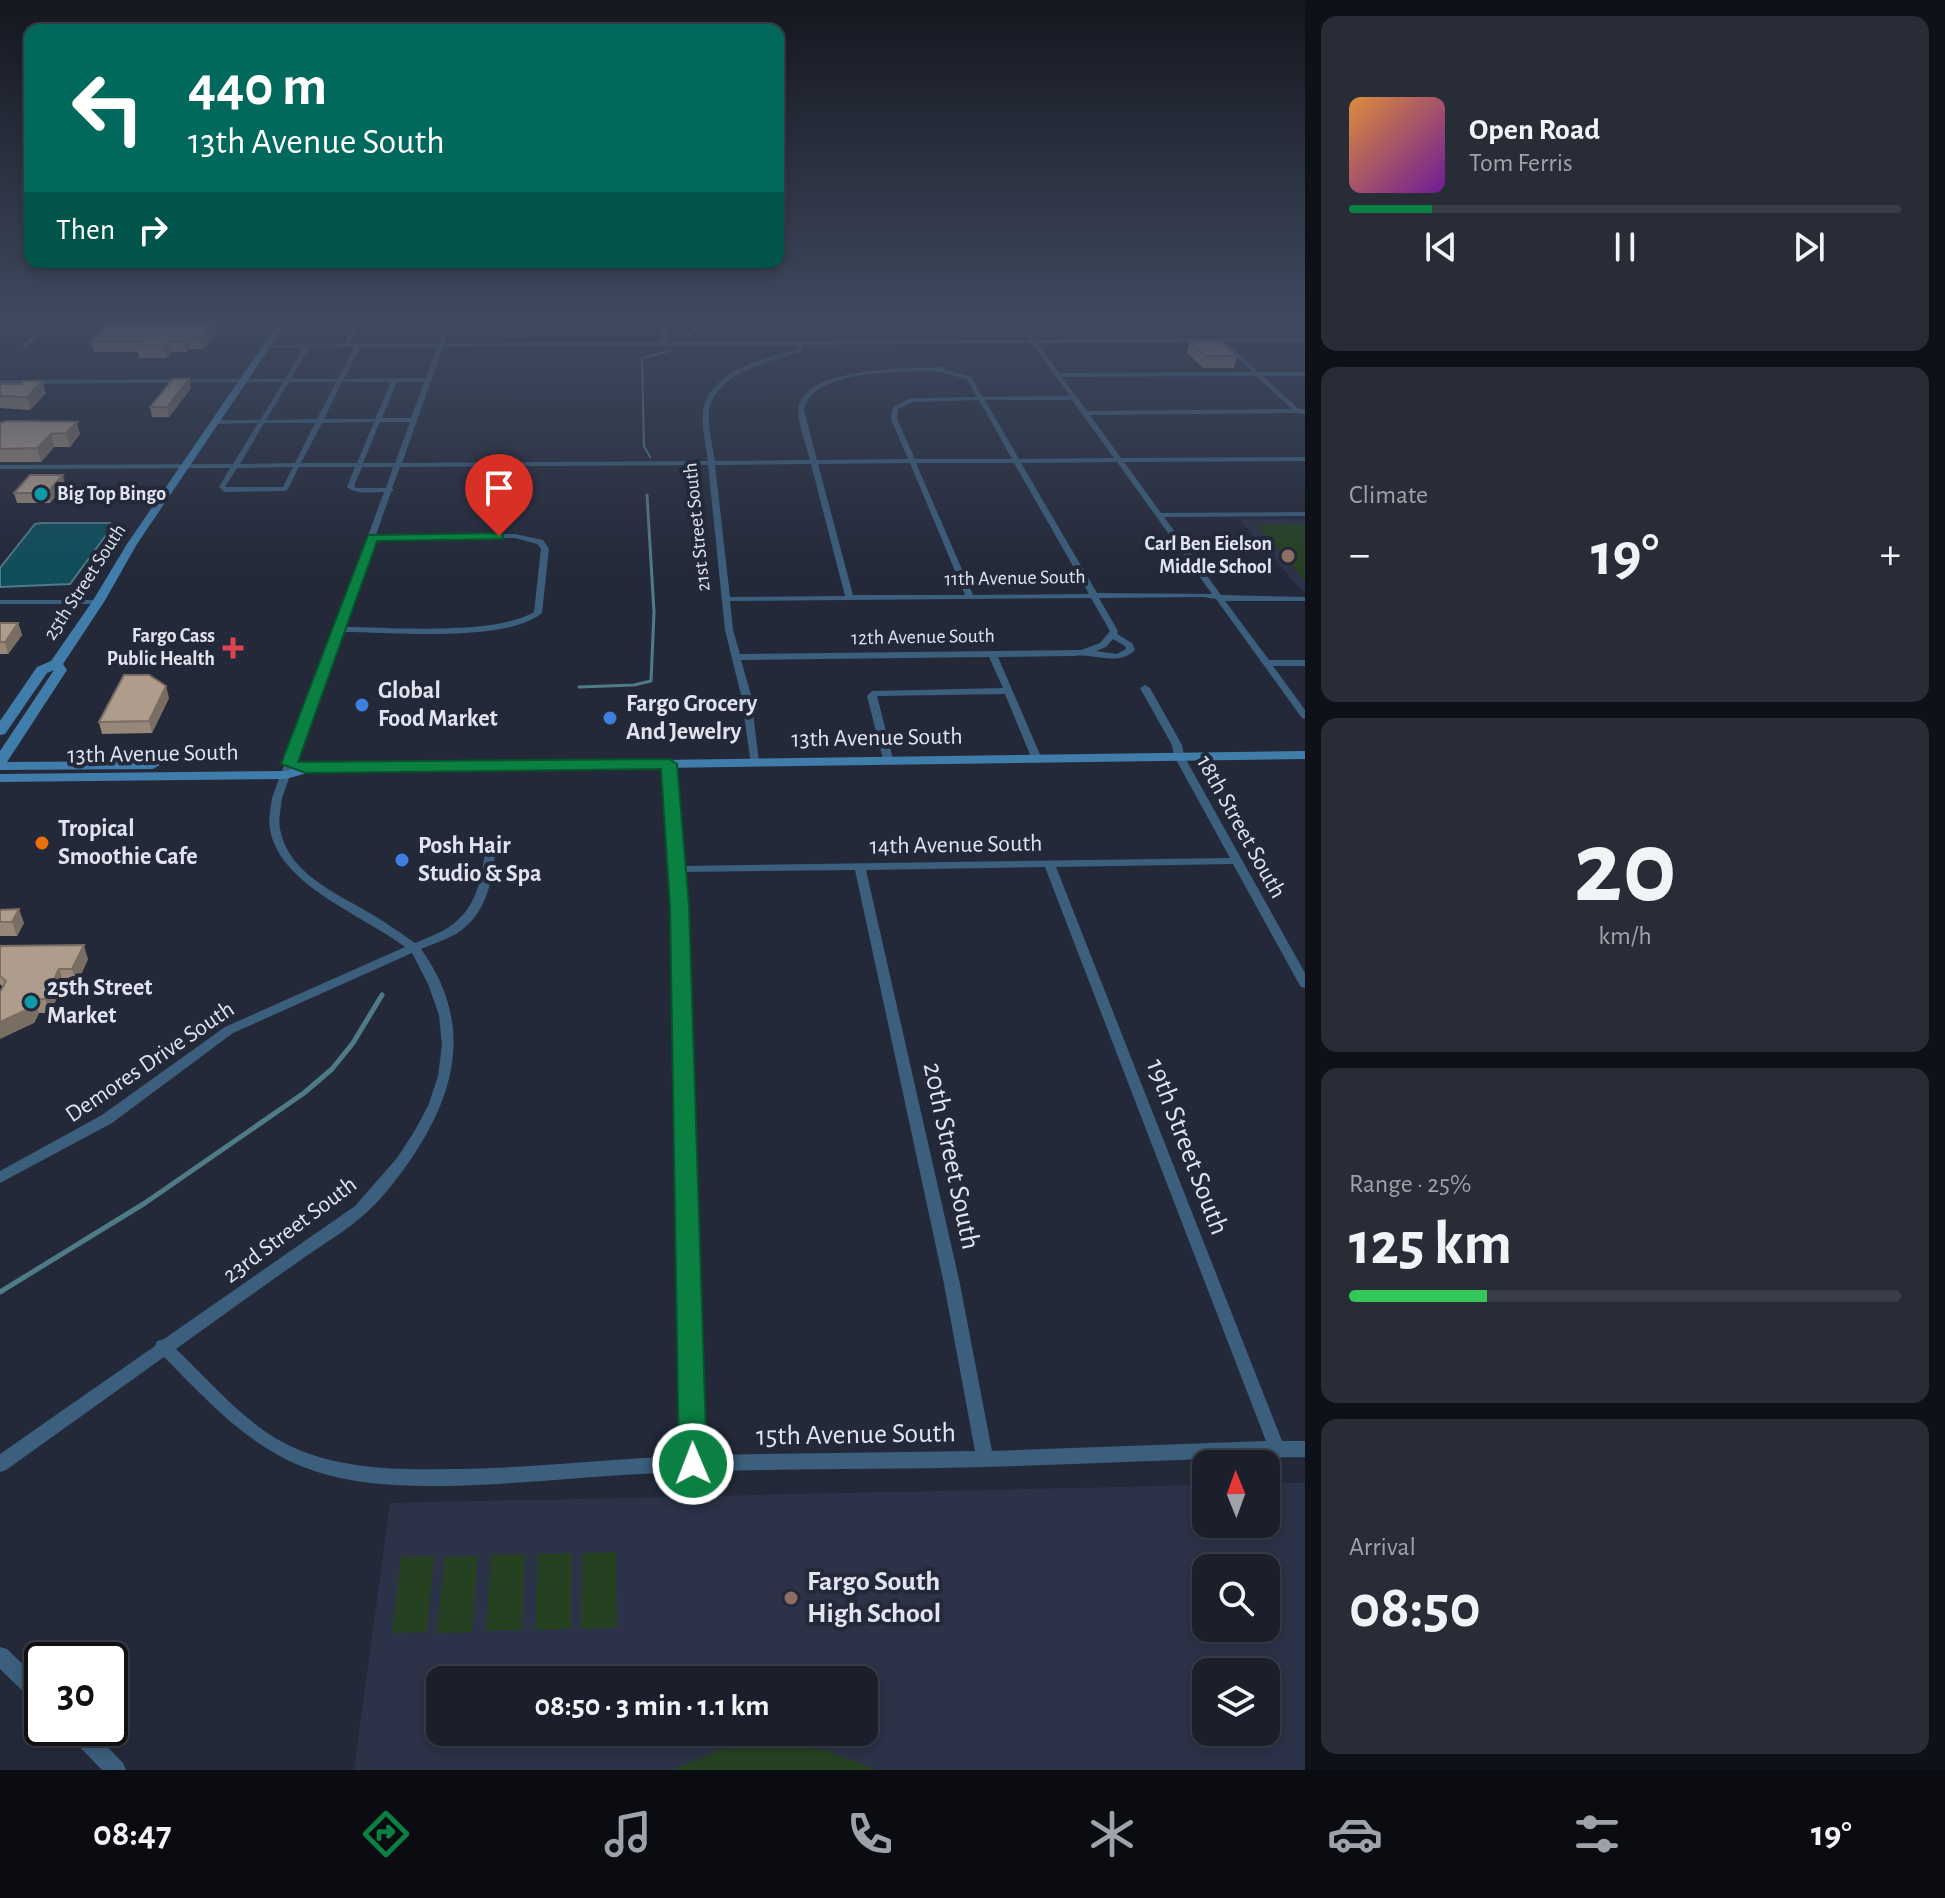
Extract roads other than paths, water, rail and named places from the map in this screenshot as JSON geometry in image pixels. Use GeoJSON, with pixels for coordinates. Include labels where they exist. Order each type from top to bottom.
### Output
{"type":"FeatureCollection","features":[{"type":"Feature","properties":{"kind":"main road","name":"25th Street South"},"geometry":{"type":"LineString","coordinates":[[0,731],[42,670],[56,664],[132,544],[229,405]]}},
{"type":"Feature","properties":{"kind":"main road","name":"25th Street South"},"geometry":{"type":"LineString","coordinates":[[0,764],[61,670],[56,664]]}},
{"type":"Feature","properties":{"kind":"main road","name":"13th Avenue South"},"geometry":{"type":"LineString","coordinates":[[0,778],[306,769],[1305,755]]}},
{"type":"Feature","properties":{"kind":"main road","name":"13th Avenue South"},"geometry":{"type":"LineString","coordinates":[[0,764],[288,770]]}},
{"type":"Feature","properties":{"kind":"street"},"geometry":{"type":"LineString","coordinates":[[272,405],[222,487],[224,490],[282,490],[329,405]]}},
{"type":"Feature","properties":{"kind":"street"},"geometry":{"type":"LineString","coordinates":[[384,405],[350,487],[355,490],[390,490]]}},
{"type":"Feature","properties":{"kind":"street","name":"23rd Street South"},"geometry":{"type":"LineString","coordinates":[[0,1464],[163,1346],[294,1259],[360,1210],[392,1177],[419,1138],[434,1103],[450,1053],[448,1019],[438,992],[414,949],[358,909],[307,880],[284,856],[272,825],[288,770],[346,629],[373,537],[420,405]]}},
{"type":"Feature","properties":{"kind":"street","name":"21st Street South"},"geometry":{"type":"LineString","coordinates":[[709,405],[706,411],[725,599],[729,630],[746,695],[754,762]]}},
{"type":"Feature","properties":{"kind":"street"},"geometry":{"type":"LineString","coordinates":[[802,405],[850,598]]}},
{"type":"Feature","properties":{"kind":"street"},"geometry":{"type":"LineString","coordinates":[[902,405],[895,408],[894,419],[970,597]]}},
{"type":"Feature","properties":{"kind":"street"},"geometry":{"type":"LineString","coordinates":[[986,405],[1114,631],[1110,639],[1129,645],[1131,650],[1125,656],[1112,657],[1089,652]]}},
{"type":"Feature","properties":{"kind":"street"},"geometry":{"type":"LineString","coordinates":[[1077,405],[1305,716]]}},
{"type":"Feature","properties":{"kind":"street"},"geometry":{"type":"LineString","coordinates":[[1084,413],[1303,413]]}},
{"type":"Feature","properties":{"kind":"street"},"geometry":{"type":"LineString","coordinates":[[218,422],[415,420]]}},
{"type":"Feature","properties":{"kind":"street"},"geometry":{"type":"LineString","coordinates":[[0,467],[1305,459]]}},
{"type":"Feature","properties":{"kind":"street"},"geometry":{"type":"LineString","coordinates":[[1158,515],[1305,514]]}},
{"type":"Feature","properties":{"kind":"street"},"geometry":{"type":"LineString","coordinates":[[346,629],[499,628],[531,621],[538,613],[545,549],[540,542],[515,536],[373,537]]}},
{"type":"Feature","properties":{"kind":"street","name":"11th Avenue South"},"geometry":{"type":"LineString","coordinates":[[725,599],[1204,595],[1305,599]]}},
{"type":"Feature","properties":{"kind":"street"},"geometry":{"type":"LineString","coordinates":[[0,602],[98,602]]}},
{"type":"Feature","properties":{"kind":"street","name":"12th Avenue South"},"geometry":{"type":"LineString","coordinates":[[737,657],[1089,652],[1110,639]]}},
{"type":"Feature","properties":{"kind":"street"},"geometry":{"type":"LineString","coordinates":[[993,655],[1036,757]]}},
{"type":"Feature","properties":{"kind":"street"},"geometry":{"type":"LineString","coordinates":[[1265,663],[1305,663]]}},
{"type":"Feature","properties":{"kind":"street","name":"18th Street South"},"geometry":{"type":"LineString","coordinates":[[1145,688],[1177,745],[1179,756],[1305,984]]}},
{"type":"Feature","properties":{"kind":"street"},"geometry":{"type":"LineString","coordinates":[[888,759],[872,696],[875,693],[1008,691]]}},
{"type":"Feature","properties":{"kind":"street"},"geometry":{"type":"LineString","coordinates":[[669,764],[677,869],[693,1464]]}},
{"type":"Feature","properties":{"kind":"street","name":"Demores Drive South"},"geometry":{"type":"LineString","coordinates":[[0,1178],[107,1119],[229,1030],[452,931],[471,917],[481,903],[491,844]]}},
{"type":"Feature","properties":{"kind":"street","name":"14th Avenue South"},"geometry":{"type":"LineString","coordinates":[[677,869],[1237,861]]}},
{"type":"Feature","properties":{"kind":"street","name":"19th Street South"},"geometry":{"type":"LineString","coordinates":[[1049,864],[1277,1449]]}},
{"type":"Feature","properties":{"kind":"street","name":"20th Street South"},"geometry":{"type":"LineString","coordinates":[[860,866],[952,1284],[985,1459]]}},
{"type":"Feature","properties":{"kind":"street","name":"15th Avenue South"},"geometry":{"type":"LineString","coordinates":[[163,1346],[246,1426],[293,1456],[333,1468],[426,1478],[693,1464],[1305,1449]]}},
{"type":"Feature","properties":{"kind":"street"},"geometry":{"type":"LineString","coordinates":[[0,1656],[24,1679]]}},
{"type":"Feature","properties":{"kind":"street"},"geometry":{"type":"LineString","coordinates":[[93,1746],[116,1770]]}},
{"type":"Feature","properties":{"kind":"waterway"},"geometry":{"type":"LineString","coordinates":[[643,405],[644,446],[650,457]]}},
{"type":"Feature","properties":{"kind":"waterway"},"geometry":{"type":"LineString","coordinates":[[579,687],[634,685],[651,681],[654,612],[647,495]]}},
{"type":"Feature","properties":{"kind":"waterway"},"geometry":{"type":"LineString","coordinates":[[0,1292],[145,1203],[304,1093],[332,1069],[353,1043],[382,995]]}},
{"type":"Feature","properties":{"kind":"place","name":"Big Top Bingo"},"geometry":{"type":"Point","coordinates":[41,494]}},
{"type":"Feature","properties":{"kind":"place","name":"Carl Ben Eielson Middle School"},"geometry":{"type":"Point","coordinates":[1288,556]}},
{"type":"Feature","properties":{"kind":"place","name":"Fargo Cass Public Health"},"geometry":{"type":"Point","coordinates":[233,648]}},
{"type":"Feature","properties":{"kind":"place","name":"Global Food Market"},"geometry":{"type":"Point","coordinates":[362,705]}},
{"type":"Feature","properties":{"kind":"place","name":"Fargo Grocery And Jewelry"},"geometry":{"type":"Point","coordinates":[610,718]}},
{"type":"Feature","properties":{"kind":"place","name":"Tropical Smoothie Cafe"},"geometry":{"type":"Point","coordinates":[42,843]}},
{"type":"Feature","properties":{"kind":"place","name":"Posh Hair Studio & Spa"},"geometry":{"type":"Point","coordinates":[402,860]}},
{"type":"Feature","properties":{"kind":"place","name":"25th Street Market"},"geometry":{"type":"Point","coordinates":[31,1002]}},
{"type":"Feature","properties":{"kind":"place","name":"Fargo South High School"},"geometry":{"type":"Point","coordinates":[791,1598]}}]}
